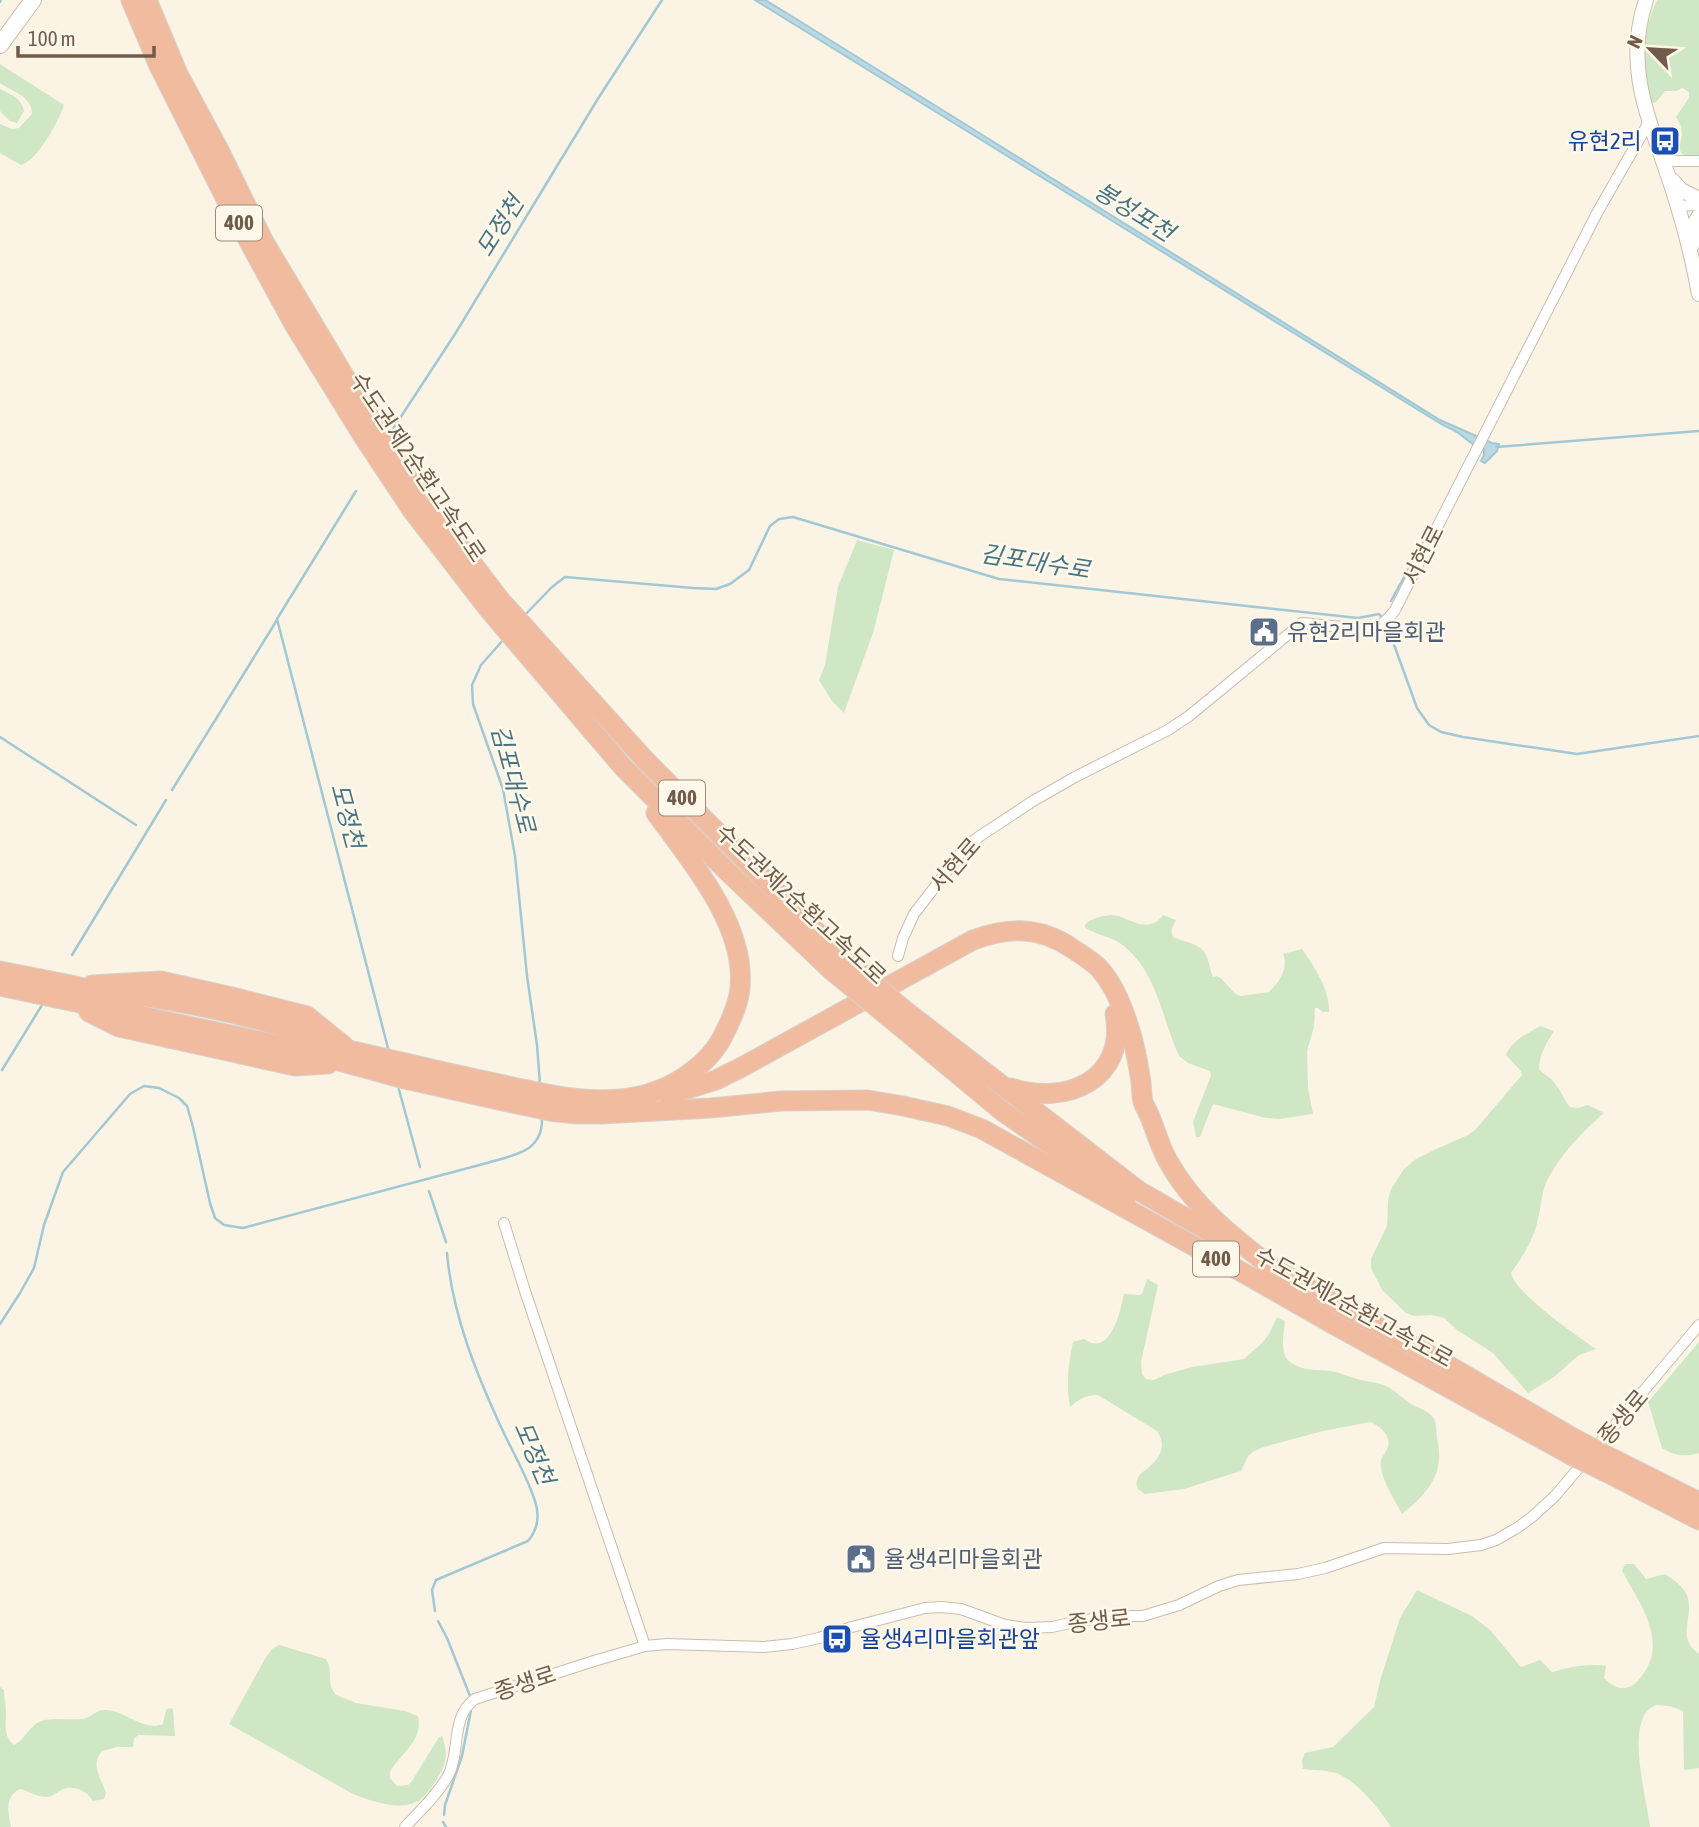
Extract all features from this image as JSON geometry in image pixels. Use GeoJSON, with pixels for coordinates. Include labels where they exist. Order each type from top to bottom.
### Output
{"type":"FeatureCollection","features":[{"type":"Feature","properties":{"kind":"highway","name":"수도권제2순환고속도로"},"geometry":{"type":"LineString","coordinates":[[131,0],[159,66],[228,203],[295,326],[395,472],[408,479],[496,606],[524,638],[646,761],[836,964]]}},
{"type":"Feature","properties":{"kind":"highway","name":"수도권제2순환고속도로"},"geometry":{"type":"LineString","coordinates":[[147,0],[178,74],[264,242],[368,430]]}},
{"type":"Feature","properties":{"kind":"highway","name":"수도권제2순환고속도로"},"geometry":{"type":"LineString","coordinates":[[524,638],[623,767],[727,871],[896,1013],[1002,1111],[1212,1256],[1573,1447],[1611,1466],[1699,1502]]}},
{"type":"Feature","properties":{"kind":"highway"},"geometry":{"type":"LineString","coordinates":[[623,767],[716,901],[729,925],[740,967],[740,987],[733,1016],[710,1056],[680,1080],[641,1104]]}},
{"type":"Feature","properties":{"kind":"highway"},"geometry":{"type":"LineString","coordinates":[[641,1104],[716,1080],[973,940],[1010,930],[1030,931],[1065,943],[1098,967],[1110,983],[1120,1002],[1140,1076],[1143,1101],[1168,1162],[1192,1198],[1221,1228],[1275,1270]]}},
{"type":"Feature","properties":{"kind":"highway"},"geometry":{"type":"LineString","coordinates":[[641,1104],[729,1084],[850,1018],[960,951],[981,945],[1020,941],[1056,950],[1095,978],[1114,1009],[1118,1028],[1116,1045],[1109,1060],[1098,1074],[1067,1092],[1037,1094],[1002,1085],[964,1056]]}},
{"type":"Feature","properties":{"kind":"highway"},"geometry":{"type":"LineString","coordinates":[[0,971],[73,994],[119,1027],[295,1066],[348,1054]]}},
{"type":"Feature","properties":{"kind":"highway"},"geometry":{"type":"LineString","coordinates":[[73,994],[160,981],[219,994],[307,1016],[367,1070],[412,1073]]}},
{"type":"Feature","properties":{"kind":"highway"},"geometry":{"type":"LineString","coordinates":[[0,986],[146,1006],[348,1054],[412,1073],[551,1103],[575,1100],[619,1100],[641,1104],[868,1100],[904,1106],[948,1116],[982,1129],[1212,1256]]}},
{"type":"Feature","properties":{"kind":"highway","name":"수도권제2순환고속도로"},"geometry":{"type":"LineString","coordinates":[[896,1013],[964,1056],[1139,1191],[1451,1367],[1573,1447]]}},
{"type":"Feature","properties":{"kind":"highway","name":"수도권제2순환고속도로"},"geometry":{"type":"LineString","coordinates":[[1611,1466],[1699,1520]]}},
{"type":"Feature","properties":{"kind":"main road"},"geometry":{"type":"LineString","coordinates":[[0,27],[21,0]]}},
{"type":"Feature","properties":{"kind":"main road"},"geometry":{"type":"LineString","coordinates":[[0,45],[33,0]]}},
{"type":"Feature","properties":{"kind":"street"},"geometry":{"type":"LineString","coordinates":[[1646,0],[1639,26],[1637,65],[1649,122],[1677,206],[1699,294]]}},
{"type":"Feature","properties":{"kind":"street","name":"서현로"},"geometry":{"type":"LineString","coordinates":[[898,956],[914,914],[964,849],[995,824],[1075,777],[1189,716],[1302,623],[1365,628],[1384,624],[1395,610],[1597,213],[1649,122]]}},
{"type":"Feature","properties":{"kind":"street"},"geometry":{"type":"LineString","coordinates":[[1661,157],[1674,161],[1699,161]]}},
{"type":"Feature","properties":{"kind":"street"},"geometry":{"type":"LineString","coordinates":[[1667,175],[1681,190],[1699,199]]}},
{"type":"Feature","properties":{"kind":"street"},"geometry":{"type":"LineString","coordinates":[[1677,206],[1699,205]]}},
{"type":"Feature","properties":{"kind":"street"},"geometry":{"type":"LineString","coordinates":[[1691,257],[1692,229],[1699,216]]}},
{"type":"Feature","properties":{"kind":"street"},"geometry":{"type":"LineString","coordinates":[[504,1223],[645,1646]]}},
{"type":"Feature","properties":{"kind":"street","name":"종생로"},"geometry":{"type":"LineString","coordinates":[[405,1827],[448,1775],[456,1750],[460,1718],[469,1703],[517,1685],[645,1646],[667,1644],[764,1647],[792,1644],[925,1608],[961,1609],[1005,1625],[1026,1628],[1052,1627],[1116,1616],[1143,1616],[1179,1605],[1238,1580],[1298,1574],[1384,1548],[1464,1548],[1496,1540],[1532,1517],[1555,1496],[1699,1325]]}},
{"type":"Feature","properties":{"kind":"green space"},"geometry":{"type":"Polygon","coordinates":[[[1657,0],[1699,0],[1699,157],[1682,154],[1679,149],[1682,135],[1676,117],[1689,98],[1689,92],[1682,88],[1665,91],[1656,102],[1651,101],[1644,50],[1647,27],[1657,0]]]}},
{"type":"Feature","properties":{"kind":"green space"},"geometry":{"type":"Polygon","coordinates":[[[0,64],[64,105],[40,148],[21,165],[0,153],[0,124],[12,129],[19,128],[32,114],[31,108],[21,95],[0,83],[0,64]]]}},
{"type":"Feature","properties":{"kind":"green space"},"geometry":{"type":"Polygon","coordinates":[[[0,89],[15,97],[23,107],[24,111],[17,123],[10,121],[0,111],[0,89]]]}},
{"type":"Feature","properties":{"kind":"green space"},"geometry":{"type":"Polygon","coordinates":[[[857,540],[894,550],[873,633],[844,713],[832,701],[819,680],[825,665],[838,587],[857,540]]]}},
{"type":"Feature","properties":{"kind":"green space"},"geometry":{"type":"Polygon","coordinates":[[[1112,915],[1145,925],[1157,921],[1163,915],[1176,920],[1172,929],[1173,937],[1202,950],[1213,977],[1220,978],[1240,996],[1269,992],[1284,970],[1283,954],[1302,949],[1320,979],[1329,1004],[1329,1012],[1315,1008],[1314,1027],[1307,1051],[1308,1088],[1313,1114],[1266,1118],[1213,1104],[1200,1137],[1196,1137],[1193,1122],[1211,1075],[1210,1071],[1188,1063],[1179,1056],[1152,984],[1136,958],[1120,943],[1085,928],[1088,922],[1094,919],[1112,915]]]}},
{"type":"Feature","properties":{"kind":"green space"},"geometry":{"type":"Polygon","coordinates":[[[1540,1026],[1554,1031],[1542,1054],[1539,1069],[1553,1081],[1570,1107],[1588,1105],[1604,1113],[1570,1146],[1555,1166],[1544,1190],[1534,1233],[1511,1273],[1523,1291],[1535,1302],[1596,1349],[1579,1355],[1554,1377],[1528,1393],[1493,1353],[1457,1330],[1444,1318],[1406,1313],[1382,1290],[1371,1268],[1371,1259],[1387,1226],[1391,1189],[1404,1169],[1416,1159],[1475,1130],[1522,1075],[1506,1055],[1512,1045],[1540,1026]]]}},
{"type":"Feature","properties":{"kind":"green space"},"geometry":{"type":"Polygon","coordinates":[[[1147,1279],[1158,1285],[1141,1362],[1142,1374],[1146,1379],[1154,1380],[1192,1367],[1244,1359],[1269,1334],[1277,1317],[1285,1321],[1284,1354],[1290,1362],[1305,1369],[1334,1372],[1384,1385],[1433,1417],[1436,1423],[1438,1465],[1436,1475],[1426,1492],[1402,1514],[1381,1468],[1388,1439],[1381,1429],[1370,1422],[1264,1447],[1248,1456],[1241,1471],[1184,1489],[1145,1494],[1138,1489],[1136,1484],[1139,1476],[1160,1454],[1162,1445],[1157,1431],[1098,1395],[1083,1398],[1070,1407],[1068,1374],[1073,1342],[1084,1339],[1093,1343],[1107,1338],[1117,1321],[1124,1294],[1142,1294],[1147,1279]]]}},
{"type":"Feature","properties":{"kind":"green space"},"geometry":{"type":"Polygon","coordinates":[[[1699,1342],[1699,1453],[1676,1454],[1662,1448],[1648,1402],[1699,1342]]]}},
{"type":"Feature","properties":{"kind":"green space"},"geometry":{"type":"Polygon","coordinates":[[[1625,1564],[1634,1564],[1646,1579],[1665,1574],[1682,1587],[1687,1594],[1689,1606],[1688,1641],[1699,1654],[1699,1768],[1684,1770],[1683,1711],[1656,1705],[1647,1711],[1642,1722],[1639,1735],[1640,1768],[1650,1827],[1391,1827],[1367,1796],[1352,1782],[1336,1773],[1303,1769],[1302,1760],[1305,1753],[1333,1747],[1374,1707],[1400,1618],[1417,1590],[1472,1616],[1490,1630],[1521,1667],[1540,1660],[1552,1672],[1579,1666],[1606,1666],[1604,1678],[1611,1683],[1621,1688],[1633,1685],[1647,1668],[1653,1643],[1647,1618],[1622,1571],[1625,1564]]]}},
{"type":"Feature","properties":{"kind":"green space"},"geometry":{"type":"Polygon","coordinates":[[[279,1645],[326,1659],[331,1685],[336,1695],[356,1703],[405,1711],[418,1716],[418,1732],[414,1740],[390,1772],[390,1778],[397,1786],[408,1785],[412,1781],[442,1736],[446,1752],[445,1762],[435,1783],[424,1797],[413,1803],[396,1805],[353,1794],[229,1724],[266,1657],[279,1645]]]}},
{"type":"Feature","properties":{"kind":"green space"},"geometry":{"type":"Polygon","coordinates":[[[0,1687],[4,1690],[7,1734],[14,1745],[34,1725],[42,1721],[81,1719],[103,1710],[156,1726],[163,1724],[166,1710],[173,1709],[175,1736],[138,1735],[134,1739],[133,1747],[102,1751],[97,1766],[106,1793],[104,1799],[93,1801],[76,1788],[63,1789],[48,1797],[20,1789],[9,1801],[11,1827],[0,1827],[0,1687]]]}},
{"type":"Feature","properties":{"kind":"water"},"geometry":{"type":"Polygon","coordinates":[[[755,0],[765,0],[785,12],[1440,420],[1499,444],[1497,451],[1485,463],[1481,461],[1484,449],[755,0]]]}},
{"type":"Feature","properties":{"kind":"waterway","name":"모정천"},"geometry":{"type":"LineString","coordinates":[[389,435],[455,334],[599,97],[662,0]]}},
{"type":"Feature","properties":{"kind":"waterway"},"geometry":{"type":"LineString","coordinates":[[1496,447],[1699,431]]}},
{"type":"Feature","properties":{"kind":"waterway","name":"모정천"},"geometry":{"type":"LineString","coordinates":[[356,491],[277,619],[389,1052]]}},
{"type":"Feature","properties":{"kind":"waterway","name":"김포대수로"},"geometry":{"type":"LineString","coordinates":[[524,616],[565,577],[716,589],[730,584],[749,570],[770,526],[779,519],[793,517],[999,579],[1358,618],[1379,614],[1382,617]]}},
{"type":"Feature","properties":{"kind":"waterway","name":"김포대수로"},"geometry":{"type":"LineString","coordinates":[[1391,601],[1431,528]]}},
{"type":"Feature","properties":{"kind":"waterway"},"geometry":{"type":"LineString","coordinates":[[172,790],[277,620]]}},
{"type":"Feature","properties":{"kind":"waterway"},"geometry":{"type":"LineString","coordinates":[[1388,628],[1417,708],[1429,725],[1441,732],[1577,754],[1699,736]]}},
{"type":"Feature","properties":{"kind":"waterway","name":"김포대수로"},"geometry":{"type":"LineString","coordinates":[[504,639],[481,665],[472,685],[473,704],[503,789],[515,856],[540,1084]]}},
{"type":"Feature","properties":{"kind":"waterway"},"geometry":{"type":"LineString","coordinates":[[0,737],[136,825]]}},
{"type":"Feature","properties":{"kind":"waterway"},"geometry":{"type":"LineString","coordinates":[[72,955],[166,800]]}},
{"type":"Feature","properties":{"kind":"waterway"},"geometry":{"type":"LineString","coordinates":[[2,1070],[42,1005]]}},
{"type":"Feature","properties":{"kind":"waterway","name":"김포대수로"},"geometry":{"type":"LineString","coordinates":[[0,1324],[34,1268],[44,1225],[63,1172],[130,1094],[144,1086],[159,1088],[179,1098],[187,1106],[215,1218],[224,1225],[243,1228],[525,1151],[537,1139],[542,1118]]}},
{"type":"Feature","properties":{"kind":"waterway","name":"모정천"},"geometry":{"type":"LineString","coordinates":[[398,1086],[420,1167]]}},
{"type":"Feature","properties":{"kind":"waterway","name":"모정천"},"geometry":{"type":"LineString","coordinates":[[429,1191],[446,1242]]}},
{"type":"Feature","properties":{"kind":"waterway","name":"모정천"},"geometry":{"type":"LineString","coordinates":[[435,1611],[432,1590],[436,1580],[528,1541],[538,1517],[532,1492],[505,1436],[466,1342],[454,1298],[447,1253]]}},
{"type":"Feature","properties":{"kind":"waterway","name":"모정천"},"geometry":{"type":"LineString","coordinates":[[438,1621],[470,1696]]}},
{"type":"Feature","properties":{"kind":"waterway","name":"모정천"},"geometry":{"type":"LineString","coordinates":[[444,1815],[462,1756],[471,1710]]}},
{"type":"Feature","properties":{"kind":"waterway","name":"모정천"},"geometry":{"type":"LineString","coordinates":[[443,1822],[446,1827]]}},
{"type":"Feature","properties":{"kind":"place","name":"유현2리"},"geometry":{"type":"Point","coordinates":[1665,141]}},
{"type":"Feature","properties":{"kind":"place","name":"유현2리마을회관"},"geometry":{"type":"Point","coordinates":[1264,632]}},
{"type":"Feature","properties":{"kind":"place","name":"율생4리마을회관"},"geometry":{"type":"Point","coordinates":[861,1559]}},
{"type":"Feature","properties":{"kind":"place","name":"율생4리마을회관앞"},"geometry":{"type":"Point","coordinates":[837,1639]}},
{"type":"Feature","properties":{"kind":"water label","name":"봉성포천"},"geometry":{"type":"Point","coordinates":[1134,212]}}]}
